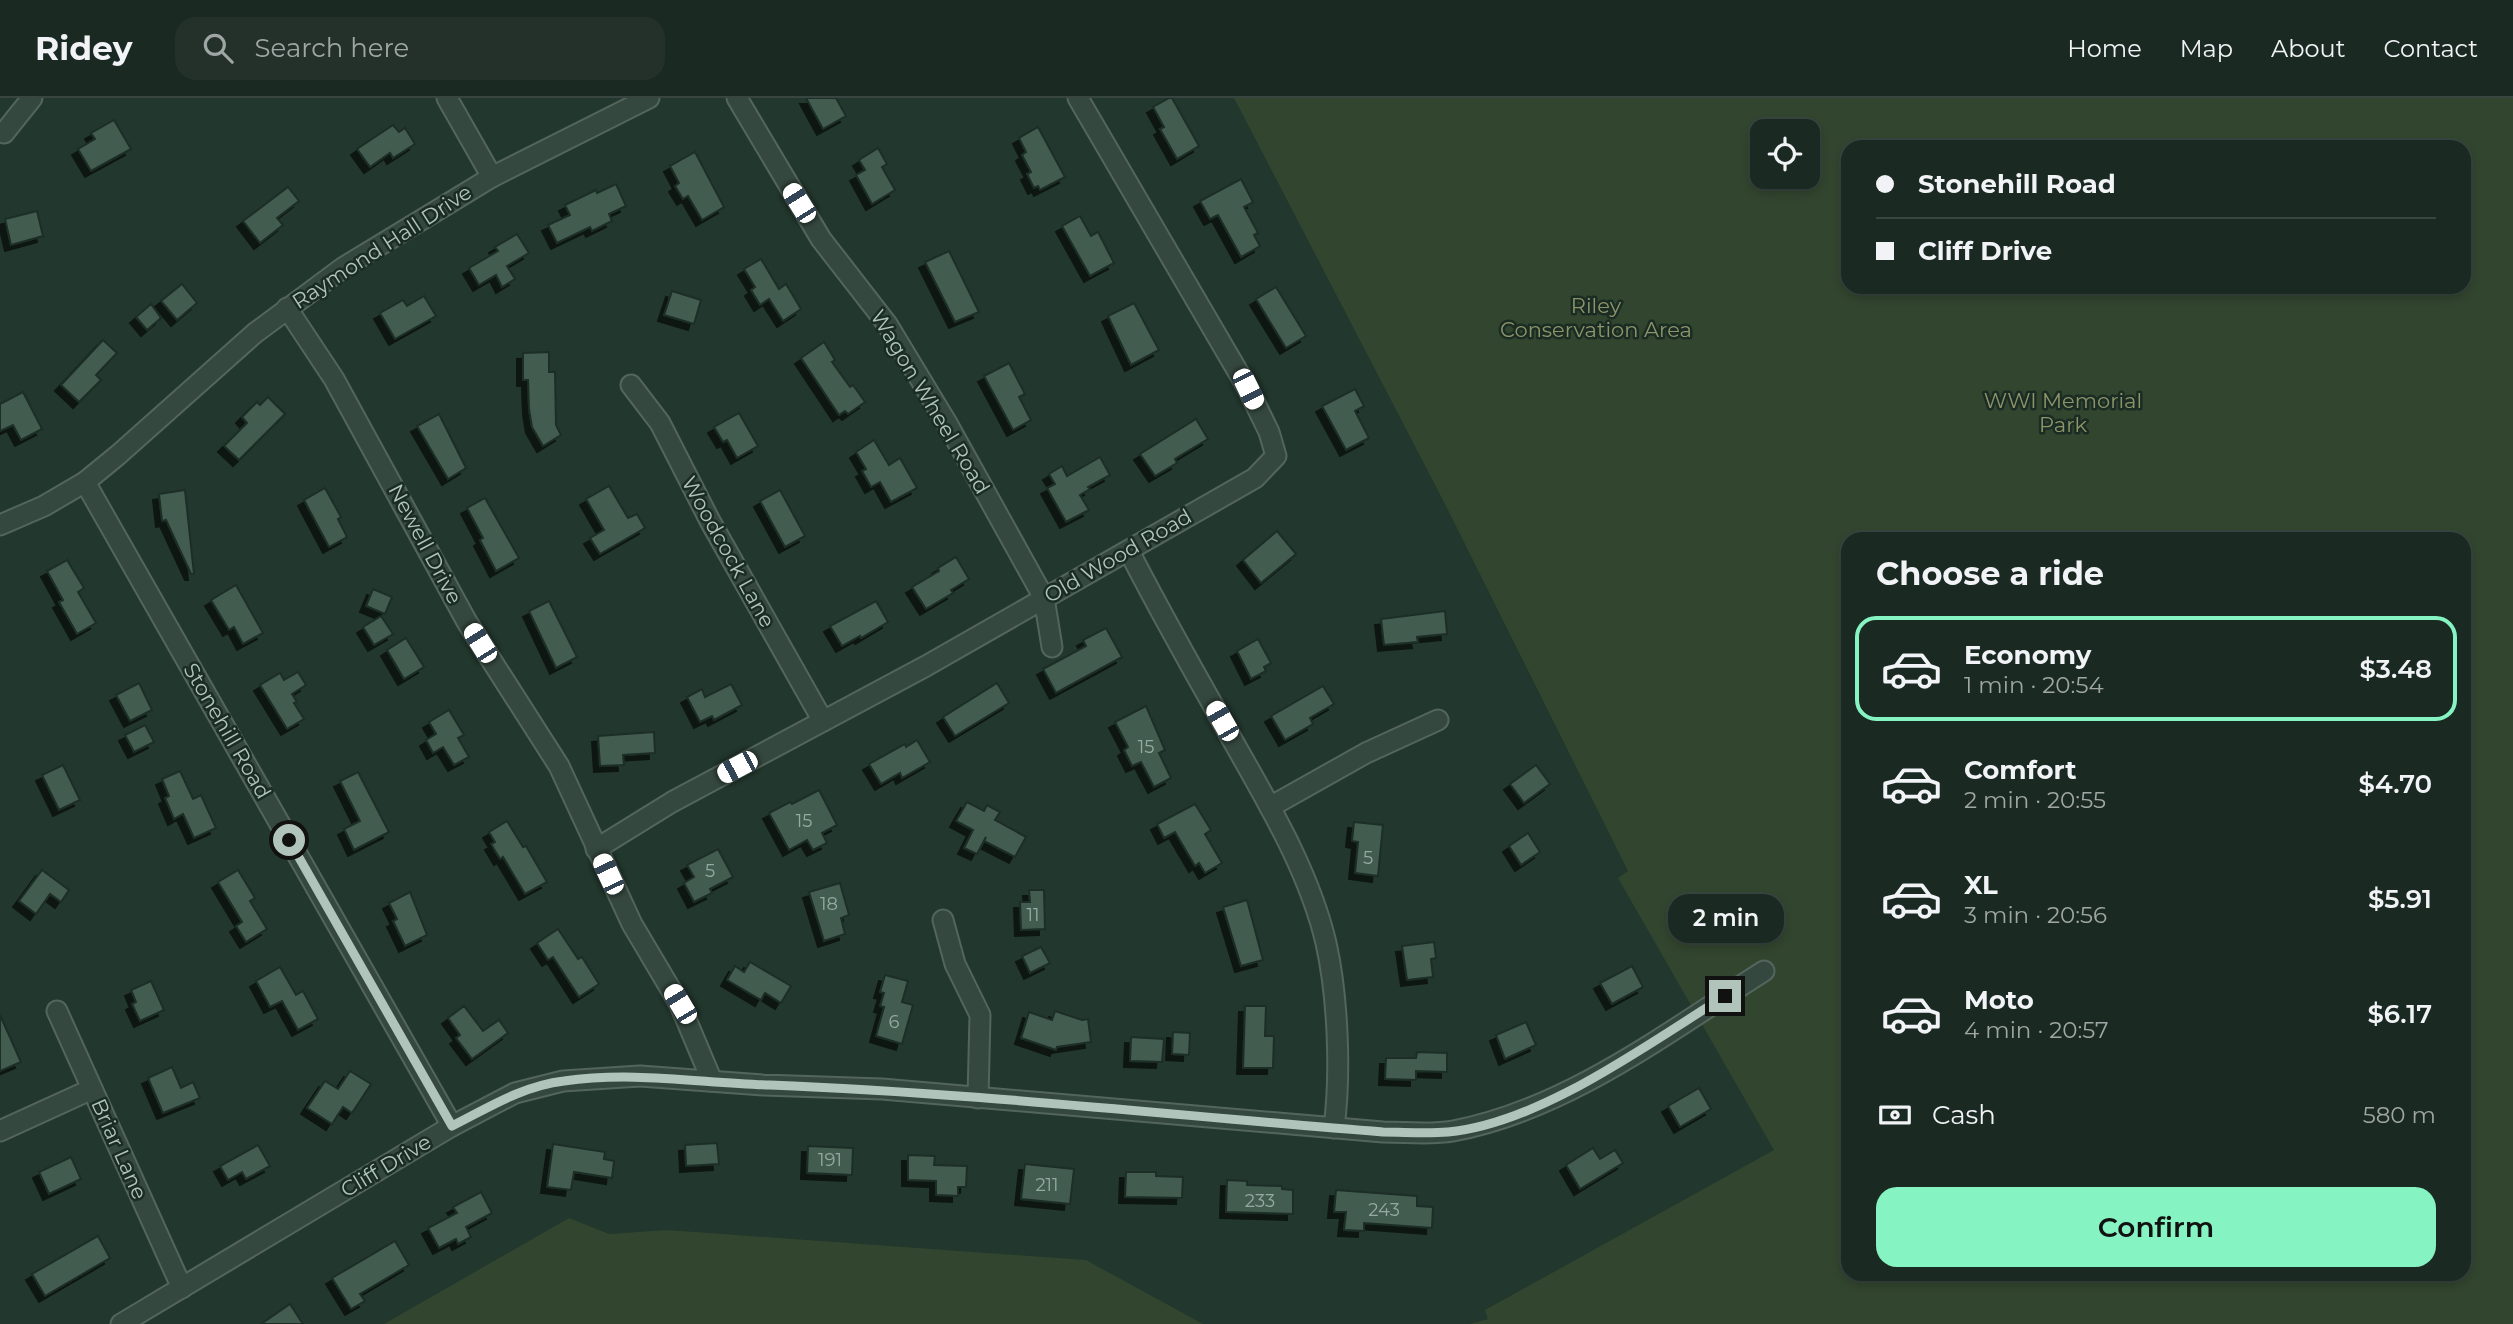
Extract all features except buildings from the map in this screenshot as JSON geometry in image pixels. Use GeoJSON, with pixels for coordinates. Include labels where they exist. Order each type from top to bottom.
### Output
{"type":"FeatureCollection","features":[{"type":"Feature","properties":{"kind":"street"},"geometry":{"type":"LineString","coordinates":[[4,133],[32,98]]}},
{"type":"Feature","properties":{"kind":"street"},"geometry":{"type":"LineString","coordinates":[[447,98],[492,177]]}},
{"type":"Feature","properties":{"kind":"street","name":"Raymond Hall Drive"},"geometry":{"type":"LineString","coordinates":[[0,525],[44,506],[85,482],[255,333],[344,267],[492,177],[649,98]]}},
{"type":"Feature","properties":{"kind":"street","name":"Wagon Wheel Road"},"geometry":{"type":"LineString","coordinates":[[737,98],[821,239],[887,324],[947,425],[1044,598],[1052,647]]}},
{"type":"Feature","properties":{"kind":"street","name":"Old Wood Road"},"geometry":{"type":"LineString","coordinates":[[596,849],[672,802],[926,666],[1129,551],[1255,478],[1276,456],[1269,432],[1248,389],[1079,98]]}},
{"type":"Feature","properties":{"kind":"street","name":"Newell Drive"},"geometry":{"type":"LineString","coordinates":[[287,308],[334,379],[467,622],[559,766],[632,924],[680,1004],[712,1081]]}},
{"type":"Feature","properties":{"kind":"street","name":"Woodcock Lane"},"geometry":{"type":"LineString","coordinates":[[631,385],[660,424],[710,521],[823,721]]}},
{"type":"Feature","properties":{"kind":"street","name":"Stonehill Road"},"geometry":{"type":"LineString","coordinates":[[85,482],[452,1126]]}},
{"type":"Feature","properties":{"kind":"street"},"geometry":{"type":"LineString","coordinates":[[1129,551],[1161,614],[1270,807],[1308,891],[1326,944],[1336,1021],[1338,1100],[1334,1128]]}},
{"type":"Feature","properties":{"kind":"street"},"geometry":{"type":"LineString","coordinates":[[1270,807],[1366,753],[1438,720]]}},
{"type":"Feature","properties":{"kind":"street"},"geometry":{"type":"LineString","coordinates":[[943,920],[955,964],[980,1015],[978,1098]]}},
{"type":"Feature","properties":{"kind":"street","name":"Cliff Drive"},"geometry":{"type":"LineString","coordinates":[[121,1324],[452,1126],[516,1093],[563,1081],[640,1076],[882,1089],[1383,1132],[1449,1132],[1490,1123],[1536,1107],[1597,1076],[1764,971]]}},
{"type":"Feature","properties":{"kind":"street","name":"Briar Lane"},"geometry":{"type":"LineString","coordinates":[[57,1010],[182,1288]]}},
{"type":"Feature","properties":{"kind":"street"},"geometry":{"type":"LineString","coordinates":[[0,1131],[92,1089]]}},
{"type":"Feature","properties":{"kind":"green space","name":"Riley Conservation Area"},"geometry":{"type":"Polygon","coordinates":[[[1234,98],[2513,98],[2513,1324],[1470,1324],[1488,1319],[1485,1310],[1774,1150],[1618,878],[1628,871],[1445,504],[1234,98]]]}},
{"type":"Feature","properties":{"kind":"green space"},"geometry":{"type":"Polygon","coordinates":[[[569,1218],[609,1234],[667,1230],[1086,1260],[1203,1324],[384,1324],[569,1218]]]}},
{"type":"Feature","properties":{"kind":"route"},"geometry":{"type":"LineString","coordinates":[[289,840],[452,1126],[516,1093],[563,1081],[640,1076],[763,1085],[882,1089],[1383,1132],[1449,1132],[1490,1123],[1536,1107],[1597,1076],[1725,996]]}},
{"type":"Feature","properties":{"kind":"park label","name":"WWI Memorial Park"},"geometry":{"type":"Point","coordinates":[2063,413]}}]}
